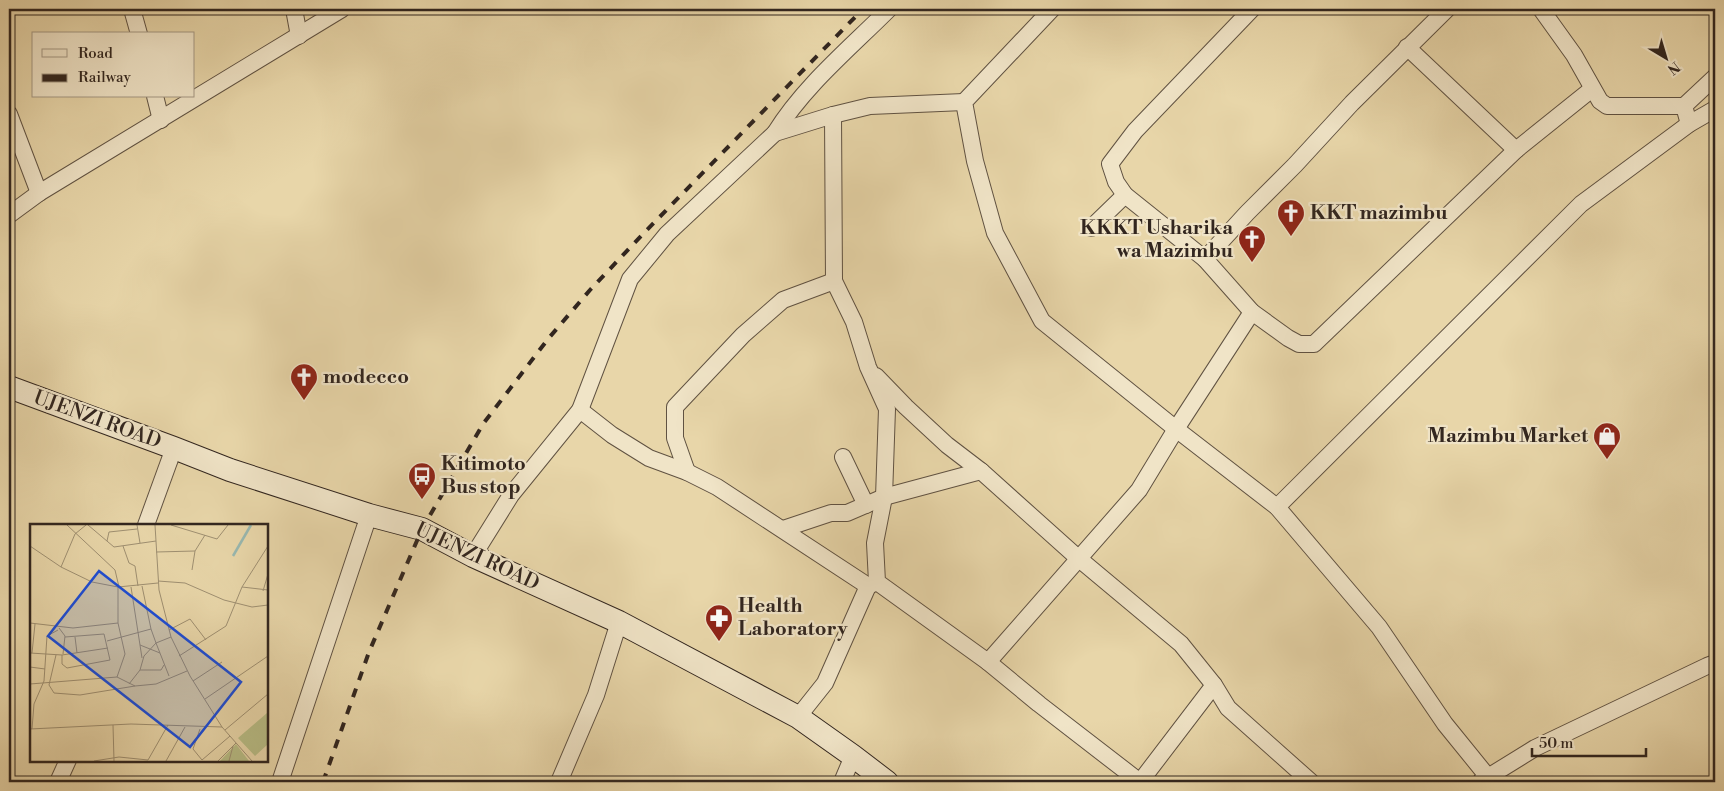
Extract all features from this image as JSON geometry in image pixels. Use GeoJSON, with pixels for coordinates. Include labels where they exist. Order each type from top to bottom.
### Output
{"type":"FeatureCollection","features":[{"type":"Feature","properties":{"kind":"street"},"geometry":{"type":"LineString","coordinates":[[132,9],[138,32]]}},
{"type":"Feature","properties":{"kind":"street"},"geometry":{"type":"LineString","coordinates":[[294,9],[299,36]]}},
{"type":"Feature","properties":{"kind":"street"},"geometry":{"type":"LineString","coordinates":[[9,215],[39,193],[342,9]]}},
{"type":"Feature","properties":{"kind":"street"},"geometry":{"type":"LineString","coordinates":[[473,556],[511,495],[580,410],[630,279],[667,234],[776,133],[788,113],[813,85],[889,9]]}},
{"type":"Feature","properties":{"kind":"street"},"geometry":{"type":"LineString","coordinates":[[776,133],[833,115],[870,106],[964,102],[1052,9]]}},
{"type":"Feature","properties":{"kind":"street"},"geometry":{"type":"LineString","coordinates":[[1252,9],[1135,131],[1110,164],[1116,182],[1125,195],[1205,259],[1252,312],[1299,344],[1314,344],[1516,150],[1592,89]]}},
{"type":"Feature","properties":{"kind":"street"},"geometry":{"type":"LineString","coordinates":[[1205,259],[1352,103],[1447,9]]}},
{"type":"Feature","properties":{"kind":"street"},"geometry":{"type":"LineString","coordinates":[[1541,9],[1574,55],[1600,101],[1607,106],[1684,106],[1715,77]]}},
{"type":"Feature","properties":{"kind":"street"},"geometry":{"type":"LineString","coordinates":[[1407,47],[1516,150]]}},
{"type":"Feature","properties":{"kind":"street"},"geometry":{"type":"LineString","coordinates":[[156,98],[161,120]]}},
{"type":"Feature","properties":{"kind":"street"},"geometry":{"type":"LineString","coordinates":[[964,102],[975,161],[995,233],[1042,321],[1176,429],[1277,507],[1379,627],[1484,779],[1535,748],[1706,666],[1715,664]]}},
{"type":"Feature","properties":{"kind":"street"},"geometry":{"type":"LineString","coordinates":[[1684,106],[1688,124]]}},
{"type":"Feature","properties":{"kind":"street"},"geometry":{"type":"LineString","coordinates":[[1277,507],[1581,204],[1688,124],[1715,109]]}},
{"type":"Feature","properties":{"kind":"street"},"geometry":{"type":"LineString","coordinates":[[9,114],[39,193]]}},
{"type":"Feature","properties":{"kind":"street"},"geometry":{"type":"LineString","coordinates":[[798,717],[825,683],[872,584],[875,543],[884,496],[887,409],[868,367],[854,322],[834,281],[833,115]]}},
{"type":"Feature","properties":{"kind":"street"},"geometry":{"type":"LineString","coordinates":[[1092,228],[1125,195]]}},
{"type":"Feature","properties":{"kind":"street"},"geometry":{"type":"LineString","coordinates":[[687,472],[675,438],[675,407],[743,335],[783,300],[834,281]]}},
{"type":"Feature","properties":{"kind":"street"},"geometry":{"type":"LineString","coordinates":[[988,662],[1138,490],[1252,312]]}},
{"type":"Feature","properties":{"kind":"street"},"geometry":{"type":"LineString","coordinates":[[868,367],[906,407],[947,445],[981,471],[1078,558],[1181,644],[1214,685],[1228,708],[1311,782]]}},
{"type":"Feature","properties":{"kind":"street","name":"UJENZI ROAD"},"geometry":{"type":"LineString","coordinates":[[9,387],[230,470],[368,515],[422,529],[473,556],[619,622],[798,717],[887,782]]}},
{"type":"Feature","properties":{"kind":"street"},"geometry":{"type":"LineString","coordinates":[[580,410],[612,435],[649,458],[687,472],[718,487],[783,530],[872,584],[988,662],[1140,782],[1214,685]]}},
{"type":"Feature","properties":{"kind":"street"},"geometry":{"type":"LineString","coordinates":[[146,524],[174,448]]}},
{"type":"Feature","properties":{"kind":"street"},"geometry":{"type":"LineString","coordinates":[[843,457],[866,505]]}},
{"type":"Feature","properties":{"kind":"street"},"geometry":{"type":"LineString","coordinates":[[783,530],[830,514],[847,513],[884,496],[981,471]]}},
{"type":"Feature","properties":{"kind":"street"},"geometry":{"type":"LineString","coordinates":[[280,782],[368,515]]}},
{"type":"Feature","properties":{"kind":"street"},"geometry":{"type":"LineString","coordinates":[[559,782],[596,695],[619,622]]}},
{"type":"Feature","properties":{"kind":"street"},"geometry":{"type":"LineString","coordinates":[[842,782],[853,756]]}},
{"type":"Feature","properties":{"kind":"street"},"geometry":{"type":"LineString","coordinates":[[58,782],[68,761]]}},
{"type":"Feature","properties":{"kind":"railway"},"geometry":{"type":"LineString","coordinates":[[323,782],[369,652],[422,529],[483,424],[548,339],[590,290],[863,9]]}},
{"type":"Feature","properties":{"kind":"place","name":"KKT mazimbu"},"geometry":{"type":"Point","coordinates":[1291,237]}},
{"type":"Feature","properties":{"kind":"place","name":"KKKT Usharika wa Mazimbu"},"geometry":{"type":"Point","coordinates":[1252,263]}},
{"type":"Feature","properties":{"kind":"place","name":"modecco"},"geometry":{"type":"Point","coordinates":[304,401]}},
{"type":"Feature","properties":{"kind":"place","name":"Mazimbu Market"},"geometry":{"type":"Point","coordinates":[1607,460]}},
{"type":"Feature","properties":{"kind":"place","name":"Kitimoto Bus stop"},"geometry":{"type":"Point","coordinates":[422,500]}},
{"type":"Feature","properties":{"kind":"place","name":"Health Laboratory"},"geometry":{"type":"Point","coordinates":[719,642]}}]}
